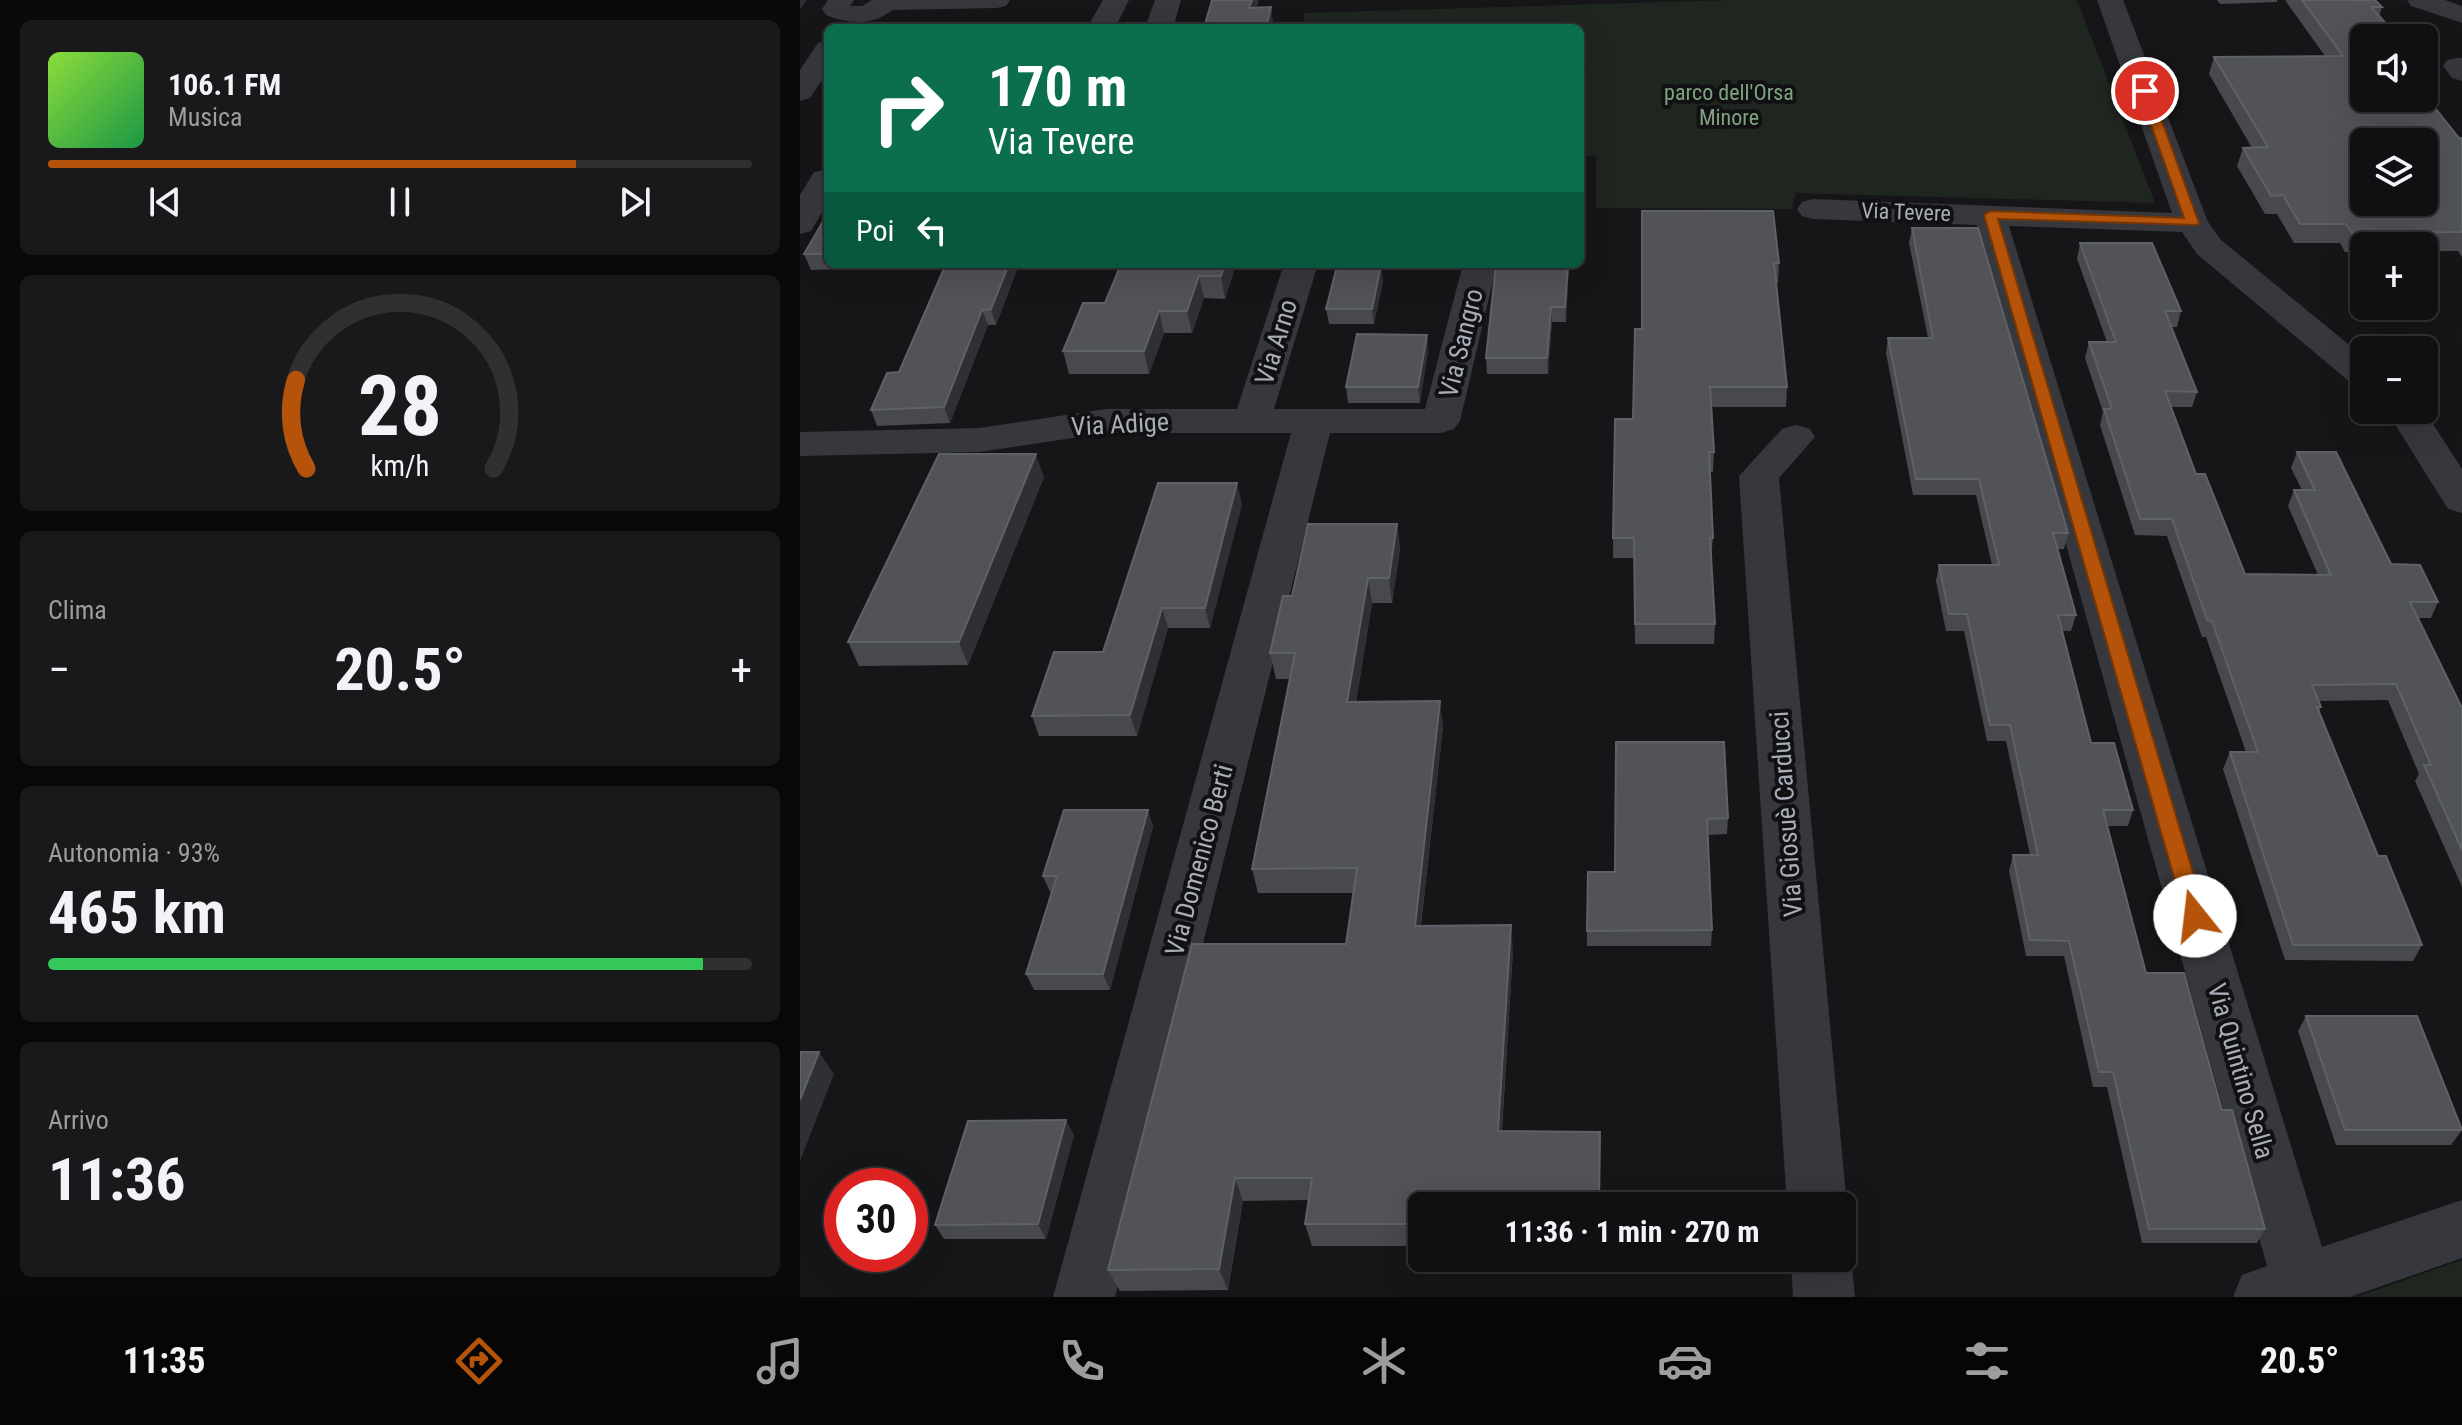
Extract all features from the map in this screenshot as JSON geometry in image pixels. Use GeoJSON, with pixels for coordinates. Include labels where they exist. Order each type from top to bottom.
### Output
{"type":"FeatureCollection","features":[{"type":"Feature","properties":{"kind":"street"},"geometry":{"type":"LineString","coordinates":[[964,24],[978,0]]}},
{"type":"Feature","properties":{"kind":"street"},"geometry":{"type":"LineString","coordinates":[[845,14],[874,11],[889,14],[978,0],[997,0]]}},
{"type":"Feature","properties":{"kind":"street"},"geometry":{"type":"LineString","coordinates":[[1103,24],[1116,0]]}},
{"type":"Feature","properties":{"kind":"street"},"geometry":{"type":"LineString","coordinates":[[1160,24],[1168,0]]}},
{"type":"Feature","properties":{"kind":"street"},"geometry":{"type":"LineString","coordinates":[[2110,0],[2192,223],[2209,247],[2350,363]]}},
{"type":"Feature","properties":{"kind":"street"},"geometry":{"type":"LineString","coordinates":[[2420,0],[2462,15]]}},
{"type":"Feature","properties":{"kind":"street"},"geometry":{"type":"LineString","coordinates":[[800,92],[824,55]]}},
{"type":"Feature","properties":{"kind":"street"},"geometry":{"type":"LineString","coordinates":[[2462,66],[2457,66],[2462,72]]}},
{"type":"Feature","properties":{"kind":"street"},"geometry":{"type":"LineString","coordinates":[[800,224],[818,174]]}},
{"type":"Feature","properties":{"kind":"street","name":"Via Tevere"},"geometry":{"type":"LineString","coordinates":[[1813,209],[2192,223]]}},
{"type":"Feature","properties":{"kind":"street","name":"Via Quintino Sella"},"geometry":{"type":"LineString","coordinates":[[1990,215],[2283,1290]]}},
{"type":"Feature","properties":{"kind":"street","name":"Via Arno"},"geometry":{"type":"LineString","coordinates":[[1252,421],[1300,268]]}},
{"type":"Feature","properties":{"kind":"street","name":"Via Sangro"},"geometry":{"type":"LineString","coordinates":[[1441,421],[1479,268]]}},
{"type":"Feature","properties":{"kind":"street","name":"Via Adige"},"geometry":{"type":"LineString","coordinates":[[800,444],[979,440],[1106,421],[1441,421]]}},
{"type":"Feature","properties":{"kind":"street","name":"Via Domenico Berti"},"geometry":{"type":"LineString","coordinates":[[1084,1297],[1313,423]]}},
{"type":"Feature","properties":{"kind":"street"},"geometry":{"type":"LineString","coordinates":[[2414,424],[2462,500]]}},
{"type":"Feature","properties":{"kind":"street","name":"Via Giosuè Carducci"},"geometry":{"type":"LineString","coordinates":[[1796,437],[1759,476],[1816,1192]]}},
{"type":"Feature","properties":{"kind":"street"},"geometry":{"type":"LineString","coordinates":[[2283,1290],[2462,1229]]}},
{"type":"Feature","properties":{"kind":"street"},"geometry":{"type":"LineString","coordinates":[[1822,1272],[1824,1297]]}},
{"type":"Feature","properties":{"kind":"green space","name":"parco dell'Orsa Minore"},"geometry":{"type":"Polygon","coordinates":[[[1730,0],[2077,0],[2155,203],[1796,193],[1792,209],[1596,208],[1596,156],[1584,155],[1584,24],[1303,24],[1304,13],[1730,0]]]}},
{"type":"Feature","properties":{"kind":"green space"},"geometry":{"type":"Polygon","coordinates":[[[2462,1260],[2462,1297],[2356,1297],[2462,1260]]]}},
{"type":"Feature","properties":{"kind":"building"},"geometry":{"type":"Polygon","coordinates":[[[1212,0],[1252,0],[1249,8],[1271,7],[1267,24],[1205,24],[1212,0]]]}},
{"type":"Feature","properties":{"kind":"building"},"geometry":{"type":"Polygon","coordinates":[[[2302,0],[2375,0],[2382,7],[2371,7],[2386,24],[2350,24],[2350,112],[2438,112],[2462,138],[2462,232],[2351,232],[2346,224],[2300,224],[2283,195],[2271,196],[2243,148],[2268,147],[2214,57],[2343,56],[2302,0]]]}},
{"type":"Feature","properties":{"kind":"building"},"geometry":{"type":"Polygon","coordinates":[[[1642,211],[1773,211],[1779,263],[1774,263],[1787,387],[1710,387],[1714,452],[1709,452],[1713,538],[1710,538],[1715,624],[1635,624],[1634,538],[1613,538],[1615,419],[1633,419],[1635,329],[1642,329],[1642,211]]]}},
{"type":"Feature","properties":{"kind":"building"},"geometry":{"type":"Polygon","coordinates":[[[824,220],[824,254],[804,254],[824,220]]]}},
{"type":"Feature","properties":{"kind":"building"},"geometry":{"type":"Polygon","coordinates":[[[1912,228],[1978,228],[2068,533],[2053,533],[2076,615],[2058,615],[2091,743],[2114,743],[2133,810],[2103,810],[2146,973],[2184,973],[2222,1110],[2232,1110],[2265,1229],[2149,1229],[2113,1072],[2099,1072],[2069,941],[2030,940],[2013,855],[2038,855],[2010,725],[1990,725],[1967,614],[1949,614],[1939,565],[1999,565],[1979,479],[1916,479],[1888,338],[1933,338],[1912,228]]]}},
{"type":"Feature","properties":{"kind":"building"},"geometry":{"type":"Polygon","coordinates":[[[2080,243],[2152,243],[2181,311],[2165,311],[2197,392],[2165,391],[2196,474],[2205,474],[2245,574],[2331,575],[2294,490],[2315,490],[2297,452],[2336,452],[2391,564],[2420,565],[2438,602],[2410,602],[2462,708],[2462,850],[2424,765],[2431,765],[2396,684],[2312,685],[2321,707],[2317,707],[2378,856],[2386,856],[2422,945],[2293,945],[2230,752],[2258,752],[2212,621],[2207,620],[2172,519],[2140,519],[2104,409],[2112,409],[2089,342],[2116,342],[2080,243]]]}},
{"type":"Feature","properties":{"kind":"building"},"geometry":{"type":"Polygon","coordinates":[[[944,268],[1007,268],[991,309],[982,310],[944,407],[871,410],[887,373],[899,372],[944,268]]]}},
{"type":"Feature","properties":{"kind":"building"},"geometry":{"type":"Polygon","coordinates":[[[1119,268],[1224,268],[1221,276],[1199,276],[1187,311],[1159,311],[1144,351],[1063,351],[1083,303],[1105,303],[1119,268]]]}},
{"type":"Feature","properties":{"kind":"building"},"geometry":{"type":"Polygon","coordinates":[[[1336,268],[1380,268],[1372,309],[1326,309],[1336,268]]]}},
{"type":"Feature","properties":{"kind":"building"},"geometry":{"type":"Polygon","coordinates":[[[1496,268],[1568,268],[1565,307],[1551,307],[1547,358],[1486,358],[1496,268]]]}},
{"type":"Feature","properties":{"kind":"building"},"geometry":{"type":"Polygon","coordinates":[[[1357,334],[1427,335],[1418,387],[1346,387],[1357,334]]]}},
{"type":"Feature","properties":{"kind":"building"},"geometry":{"type":"Polygon","coordinates":[[[939,454],[1036,454],[959,642],[848,642],[939,454]]]}},
{"type":"Feature","properties":{"kind":"building"},"geometry":{"type":"Polygon","coordinates":[[[1158,483],[1237,483],[1205,608],[1162,608],[1130,715],[1032,716],[1054,652],[1103,652],[1158,483]]]}},
{"type":"Feature","properties":{"kind":"building"},"geometry":{"type":"Polygon","coordinates":[[[1308,524],[1397,524],[1389,578],[1368,578],[1347,702],[1440,701],[1415,926],[1511,925],[1498,1131],[1600,1132],[1599,1192],[1408,1192],[1408,1224],[1305,1224],[1312,1178],[1235,1178],[1219,1269],[1108,1270],[1192,944],[1346,944],[1357,868],[1252,869],[1295,653],[1270,653],[1283,596],[1292,596],[1308,524]]]}},
{"type":"Feature","properties":{"kind":"building"},"geometry":{"type":"Polygon","coordinates":[[[1616,742],[1724,742],[1728,818],[1707,819],[1712,930],[1587,931],[1588,872],[1615,872],[1616,742]]]}},
{"type":"Feature","properties":{"kind":"building"},"geometry":{"type":"Polygon","coordinates":[[[1064,810],[1148,810],[1103,974],[1026,974],[1057,876],[1043,876],[1064,810]]]}},
{"type":"Feature","properties":{"kind":"building"},"geometry":{"type":"Polygon","coordinates":[[[2306,1016],[2417,1016],[2462,1130],[2345,1130],[2306,1016]]]}},
{"type":"Feature","properties":{"kind":"building"},"geometry":{"type":"Polygon","coordinates":[[[800,1052],[819,1052],[800,1100],[800,1052]]]}},
{"type":"Feature","properties":{"kind":"building"},"geometry":{"type":"Polygon","coordinates":[[[1066,1120],[1038,1224],[935,1225],[968,1121],[1066,1120]]]}},
{"type":"Feature","properties":{"kind":"route"},"geometry":{"type":"LineString","coordinates":[[2145,91],[2192,223],[1990,215],[2195,916]]}}]}
